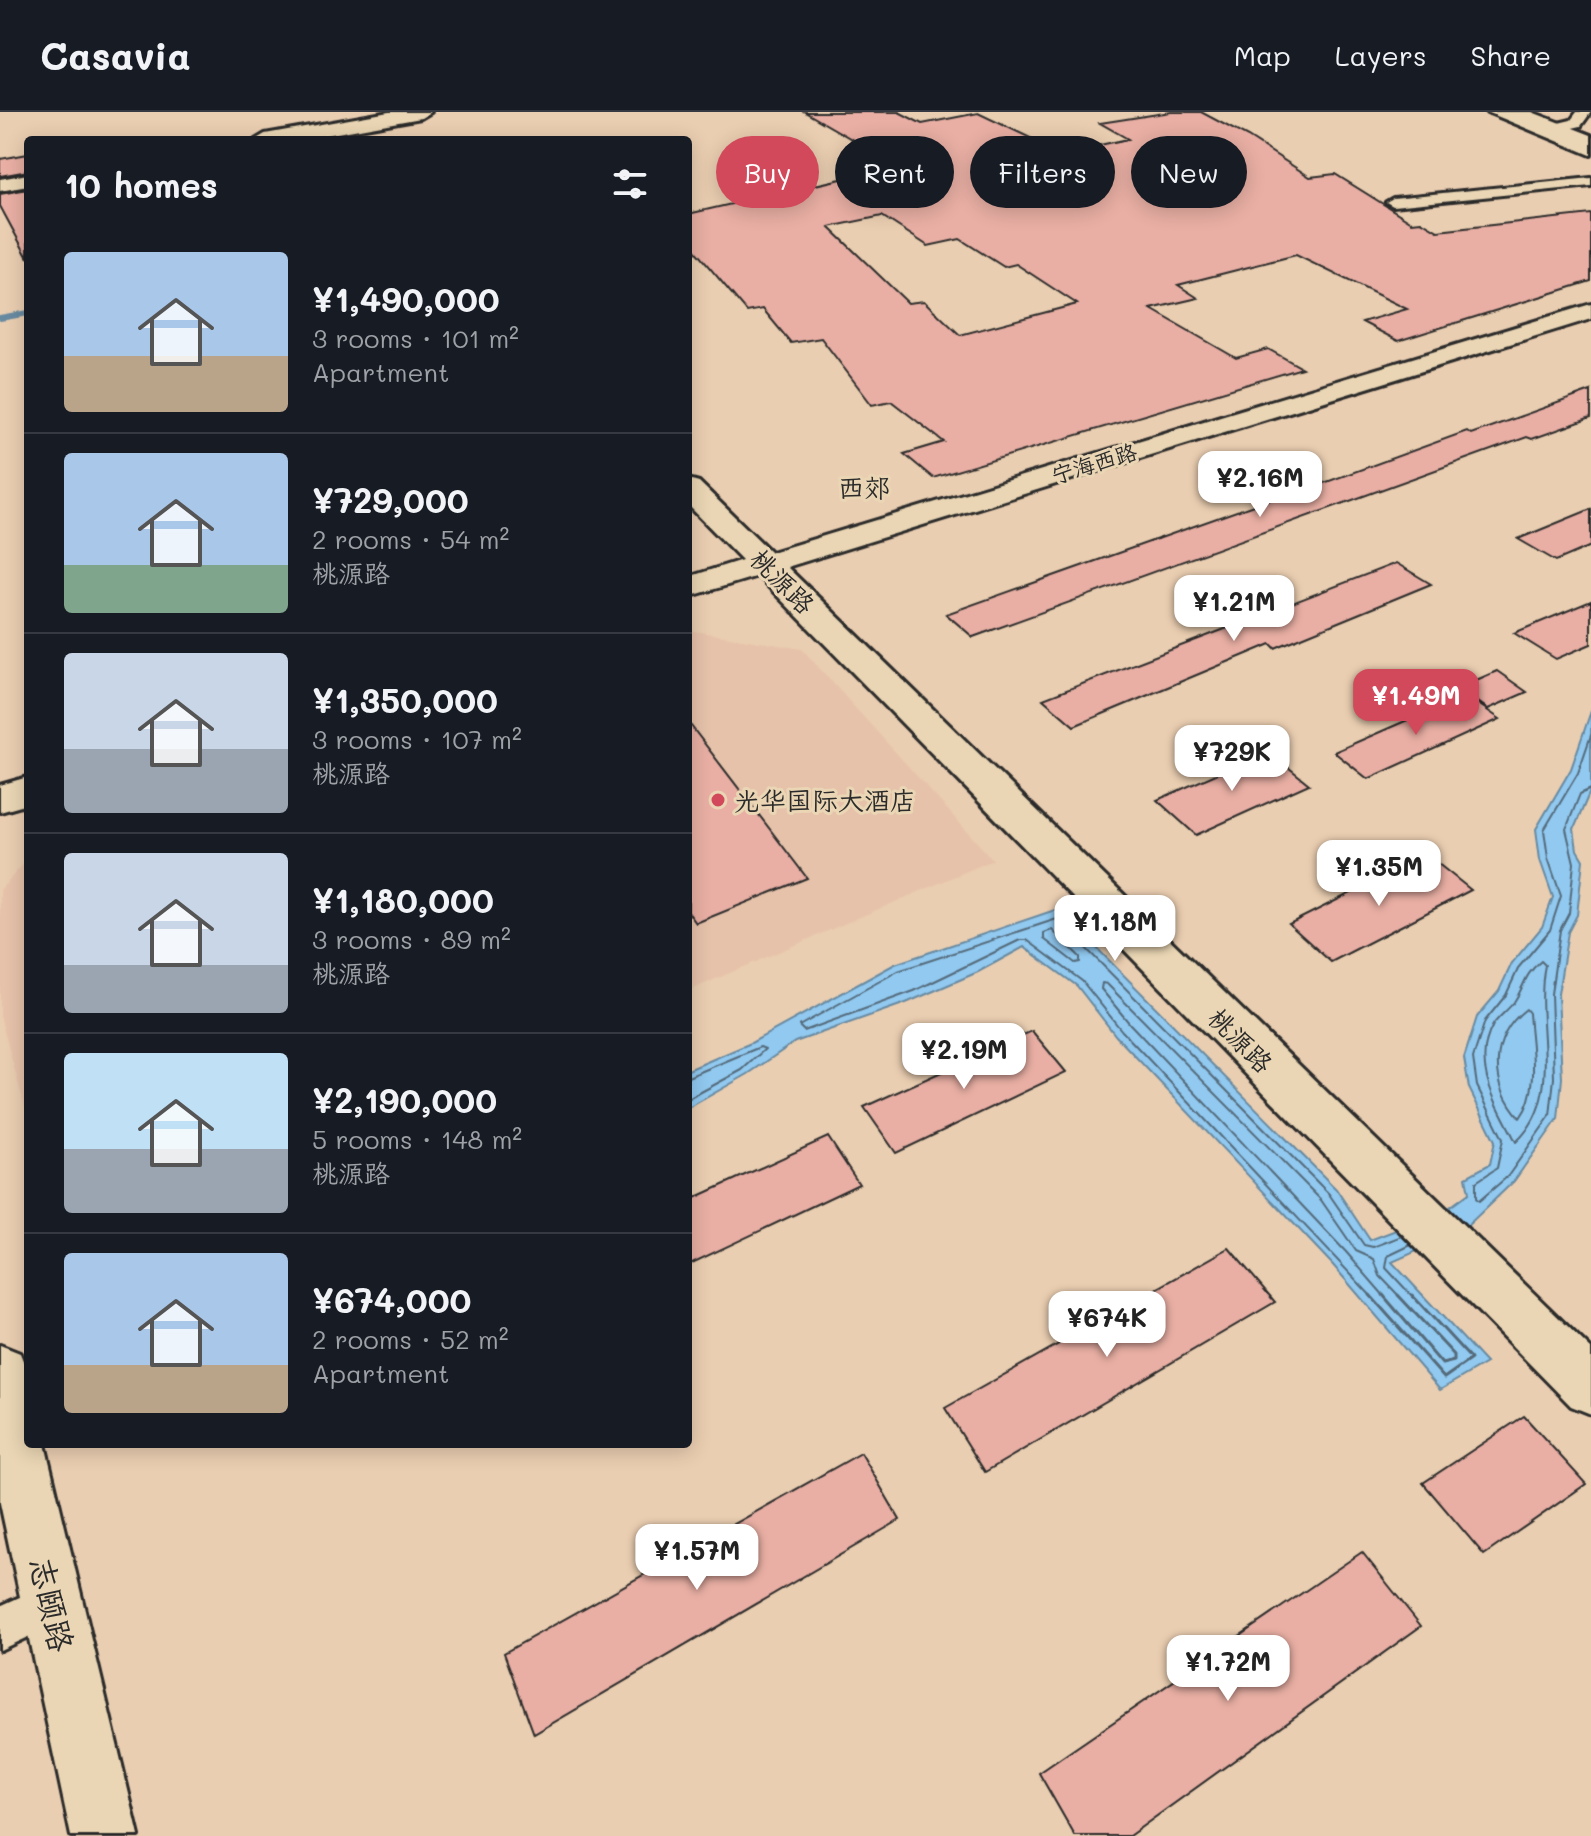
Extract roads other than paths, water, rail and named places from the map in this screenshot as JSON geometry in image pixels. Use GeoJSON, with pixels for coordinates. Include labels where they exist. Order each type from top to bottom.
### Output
{"type":"FeatureCollection","features":[{"type":"Feature","properties":{"kind":"street"},"geometry":{"type":"LineString","coordinates":[[298,112],[321,136],[421,112]]}},
{"type":"Feature","properties":{"kind":"street"},"geometry":{"type":"LineString","coordinates":[[1494,112],[1591,151]]}},
{"type":"Feature","properties":{"kind":"street"},"geometry":{"type":"LineString","coordinates":[[1515,112],[1591,128]]}},
{"type":"Feature","properties":{"kind":"street"},"geometry":{"type":"LineString","coordinates":[[1531,112],[1570,123],[1591,142]]}},
{"type":"Feature","properties":{"kind":"street"},"geometry":{"type":"LineString","coordinates":[[0,185],[24,181]]}},
{"type":"Feature","properties":{"kind":"street"},"geometry":{"type":"LineString","coordinates":[[1393,202],[1591,182]]}},
{"type":"Feature","properties":{"kind":"street","name":"宁海西路"},"geometry":{"type":"LineString","coordinates":[[692,586],[1591,311]]}},
{"type":"Feature","properties":{"kind":"street","name":"桃源路"},"geometry":{"type":"LineString","coordinates":[[692,492],[767,563],[1043,844],[1591,1387]]}},
{"type":"Feature","properties":{"kind":"street"},"geometry":{"type":"LineString","coordinates":[[0,799],[24,791]]}},
{"type":"Feature","properties":{"kind":"street","name":"志颐路"},"geometry":{"type":"LineString","coordinates":[[0,1372],[105,1836]]}},
{"type":"Feature","properties":{"kind":"street"},"geometry":{"type":"LineString","coordinates":[[0,1629],[53,1603]]}},
{"type":"Feature","properties":{"kind":"water"},"geometry":{"type":"Polygon","coordinates":[[[1591,711],[1591,789],[1574,829],[1577,850],[1583,860],[1577,915],[1568,932],[1558,994],[1562,1078],[1558,1119],[1514,1181],[1462,1231],[1392,1262],[1486,1363],[1440,1390],[1332,1264],[1116,1036],[1077,986],[1024,947],[978,972],[906,1003],[795,1042],[748,1074],[692,1106],[692,1068],[751,1043],[895,964],[1058,909],[1336,1189],[1370,1240],[1443,1212],[1469,1193],[1466,1177],[1490,1164],[1495,1141],[1469,1088],[1464,1058],[1477,1017],[1499,991],[1512,963],[1542,927],[1553,897],[1540,860],[1536,829],[1571,769],[1591,711]]]}},
{"type":"Feature","properties":{"kind":"waterway"},"geometry":{"type":"LineString","coordinates":[[0,318],[24,314]]}},
{"type":"Feature","properties":{"kind":"place","name":"光华国际大酒店"},"geometry":{"type":"Point","coordinates":[718,800]}},
{"type":"Feature","properties":{"kind":"district","name":"西郊"},"geometry":{"type":"Point","coordinates":[864,487]}}]}
